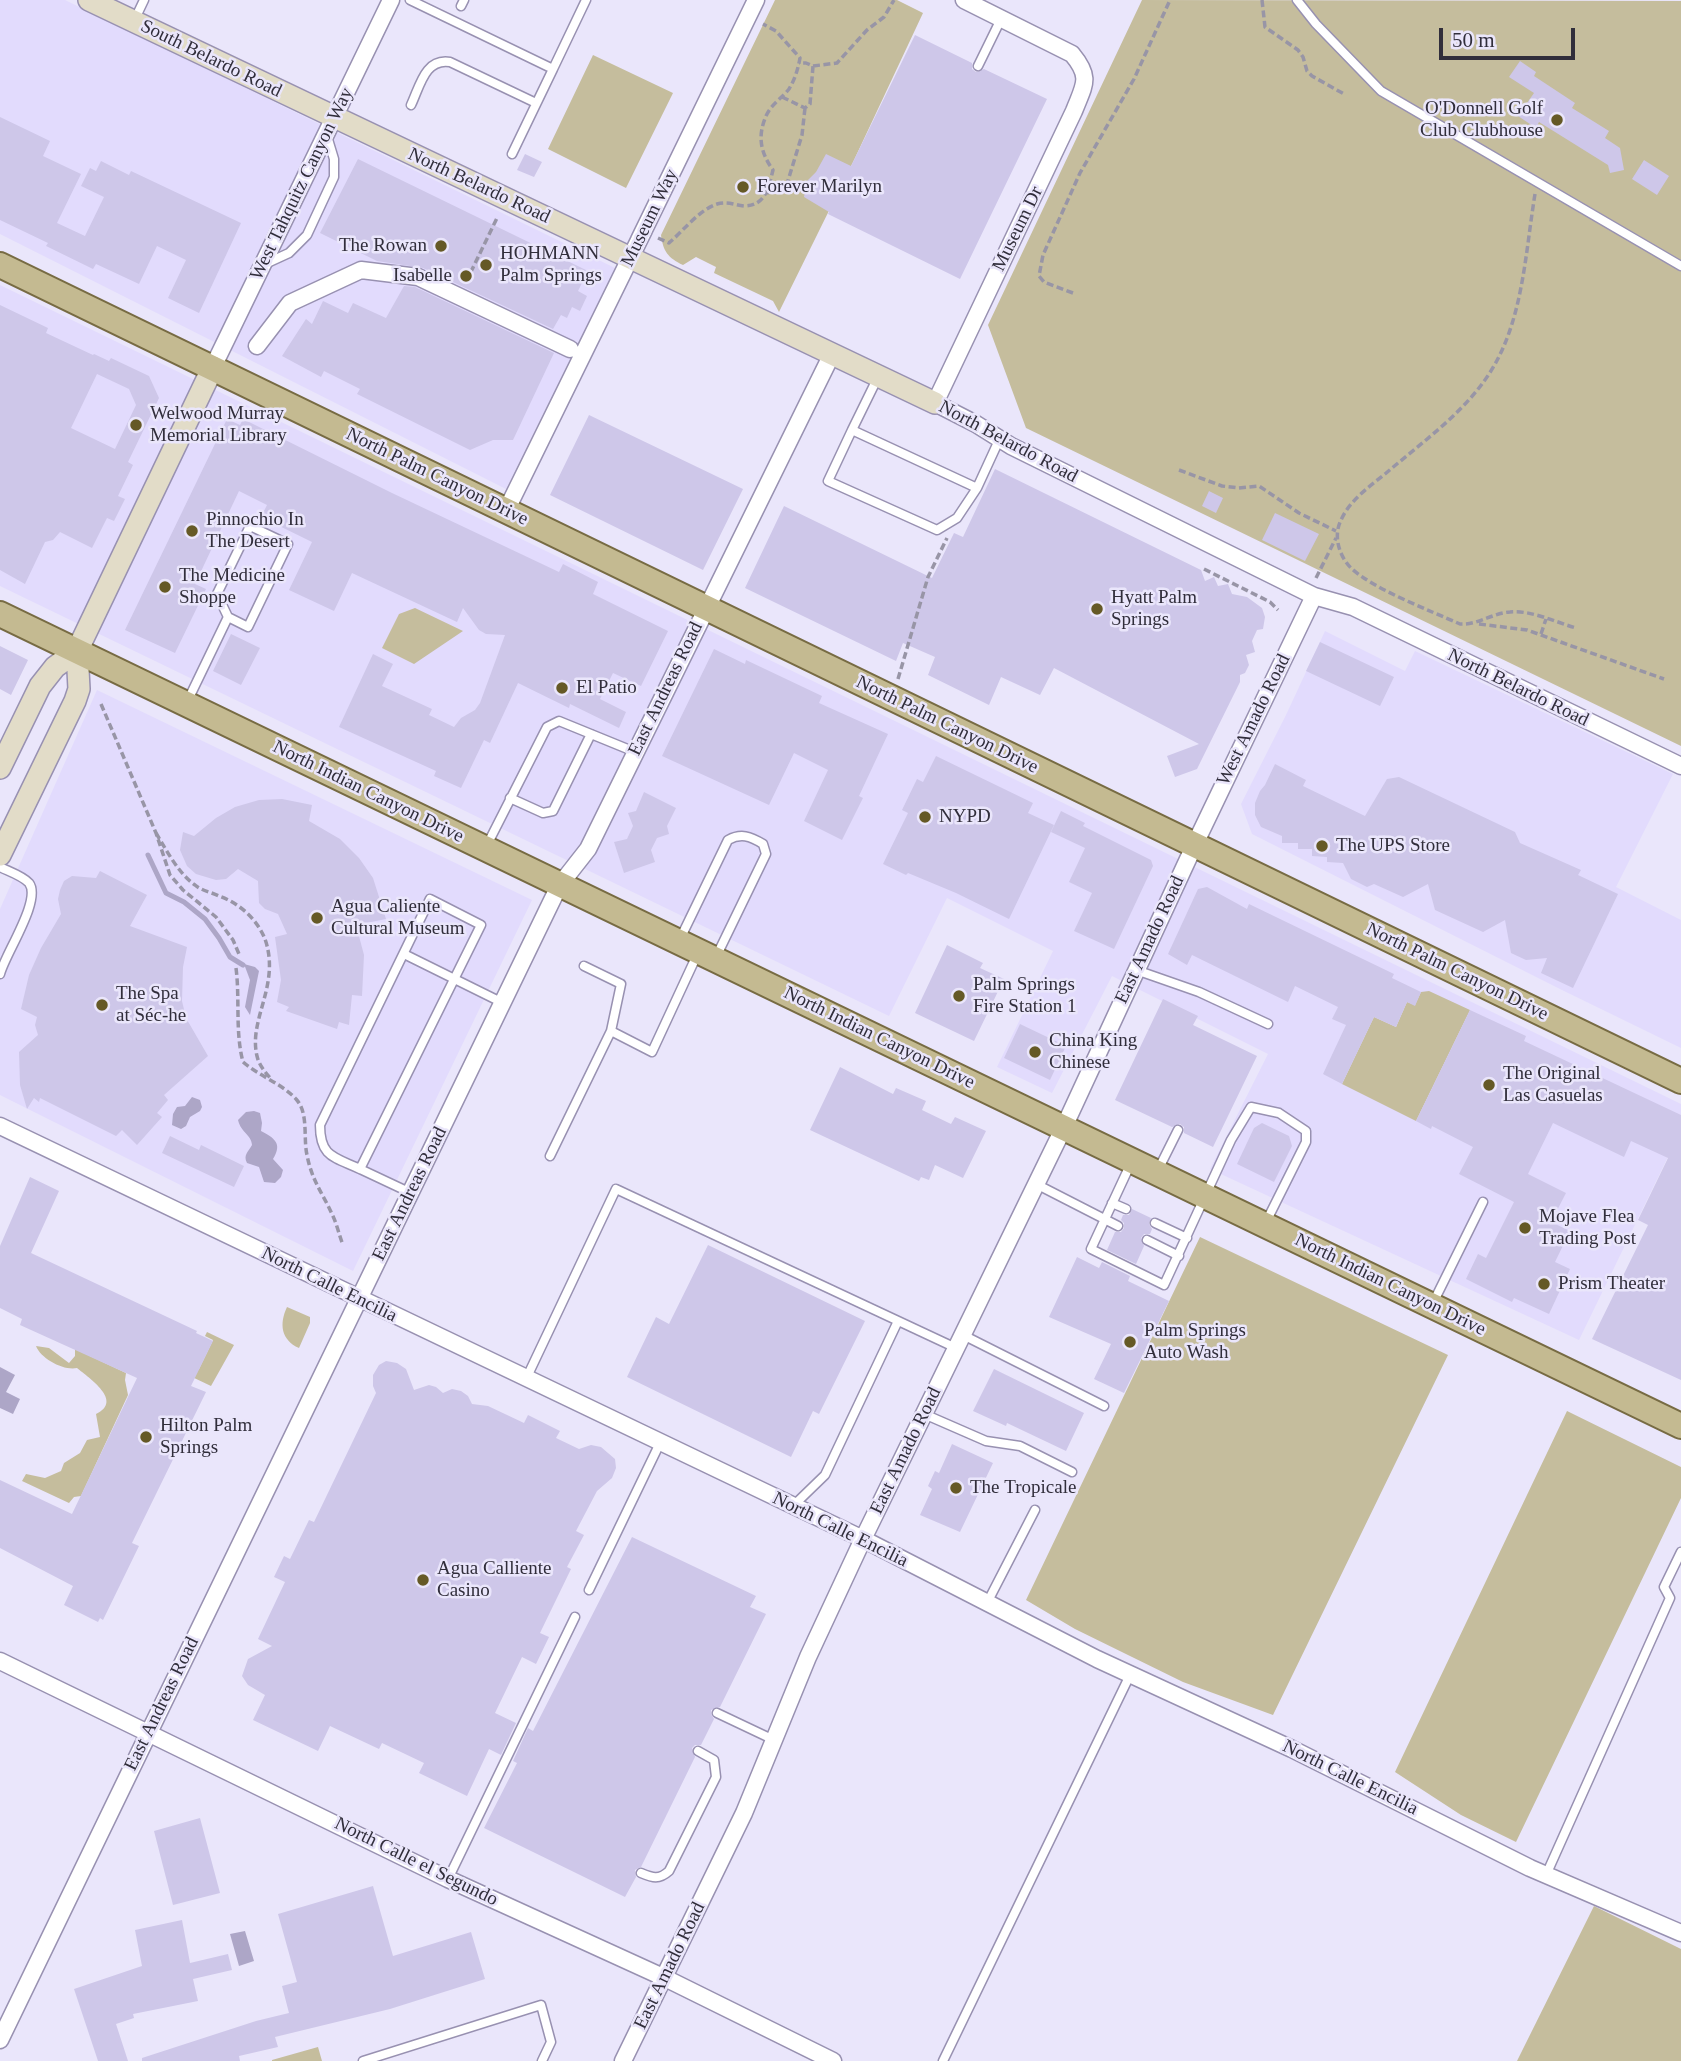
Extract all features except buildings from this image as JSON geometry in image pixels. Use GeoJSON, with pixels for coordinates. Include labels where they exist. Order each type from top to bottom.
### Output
{"type":"FeatureCollection","features":[{"type":"Feature","properties":{"kind":"main road","name":"North Palm Canyon Drive"},"geometry":{"type":"LineString","coordinates":[[0,265],[1681,1081]]}},
{"type":"Feature","properties":{"kind":"main road","name":"North Indian Canyon Drive"},"geometry":{"type":"LineString","coordinates":[[0,614],[1681,1426]]}},
{"type":"Feature","properties":{"kind":"street","name":"South Belardo Road"},"geometry":{"type":"LineString","coordinates":[[90,0],[330,126]]}},
{"type":"Feature","properties":{"kind":"street","name":"West Tahquitz Canyon Way"},"geometry":{"type":"LineString","coordinates":[[213,368],[391,0]]}},
{"type":"Feature","properties":{"kind":"street","name":"Museum Way"},"geometry":{"type":"LineString","coordinates":[[506,511],[757,0]]}},
{"type":"Feature","properties":{"kind":"street"},"geometry":{"type":"LineString","coordinates":[[964,0],[1001,19]]}},
{"type":"Feature","properties":{"kind":"street","name":"Museum Dr"},"geometry":{"type":"LineString","coordinates":[[934,403],[1085,83],[1083,68],[1072,54],[1001,19]]}},
{"type":"Feature","properties":{"kind":"street","name":"North Belardo Road"},"geometry":{"type":"LineString","coordinates":[[330,126],[630,258],[934,403],[1019,450],[1311,594],[1353,607],[1681,766]]}},
{"type":"Feature","properties":{"kind":"street"},"geometry":{"type":"LineString","coordinates":[[257,346],[290,303],[361,270],[418,277],[570,349]]}},
{"type":"Feature","properties":{"kind":"street","name":"East Andreas Road"},"geometry":{"type":"LineString","coordinates":[[0,2040],[559,886],[588,849],[832,354]]}},
{"type":"Feature","properties":{"kind":"street"},"geometry":{"type":"LineString","coordinates":[[3,754],[40,686],[55,667],[77,650],[213,368]]}},
{"type":"Feature","properties":{"kind":"street","name":"West Amado Road"},"geometry":{"type":"LineString","coordinates":[[1195,844],[1311,594]]}},
{"type":"Feature","properties":{"kind":"street"},"geometry":{"type":"LineString","coordinates":[[0,855],[75,701],[79,689],[77,650]]}},
{"type":"Feature","properties":{"kind":"street","name":"East Amado Road"},"geometry":{"type":"LineString","coordinates":[[623,2061],[744,1813],[808,1657],[863,1539],[1064,1127],[1195,844]]}},
{"type":"Feature","properties":{"kind":"street","name":"North Calle Encilia"},"geometry":{"type":"LineString","coordinates":[[0,1126],[863,1539],[1130,1675],[1292,1749],[1546,1875],[1681,1933]]}},
{"type":"Feature","properties":{"kind":"street","name":"North Calle el Segundo"},"geometry":{"type":"LineString","coordinates":[[0,1661],[448,1879],[665,1978],[833,2061]]}},
{"type":"Feature","properties":{"kind":"lane"},"geometry":{"type":"LineString","coordinates":[[134,22],[144,0]]}},
{"type":"Feature","properties":{"kind":"lane"},"geometry":{"type":"LineString","coordinates":[[410,0],[553,69]]}},
{"type":"Feature","properties":{"kind":"lane"},"geometry":{"type":"LineString","coordinates":[[512,155],[586,0]]}},
{"type":"Feature","properties":{"kind":"lane"},"geometry":{"type":"LineString","coordinates":[[1297,0],[1315,24],[1381,91],[1681,266]]}},
{"type":"Feature","properties":{"kind":"lane"},"geometry":{"type":"LineString","coordinates":[[978,66],[1001,19]]}},
{"type":"Feature","properties":{"kind":"lane"},"geometry":{"type":"LineString","coordinates":[[411,105],[426,73],[432,64],[440,60],[450,62],[536,103]]}},
{"type":"Feature","properties":{"kind":"lane"},"geometry":{"type":"LineString","coordinates":[[262,266],[289,253],[307,235],[334,177],[330,126]]}},
{"type":"Feature","properties":{"kind":"lane"},"geometry":{"type":"LineString","coordinates":[[878,377],[828,481],[937,530],[957,518],[977,488],[1000,438]]}},
{"type":"Feature","properties":{"kind":"lane"},"geometry":{"type":"LineString","coordinates":[[852,429],[977,488]]}},
{"type":"Feature","properties":{"kind":"lane"},"geometry":{"type":"LineString","coordinates":[[250,526],[288,544],[248,627],[228,617],[217,594],[250,526]]}},
{"type":"Feature","properties":{"kind":"lane"},"geometry":{"type":"LineString","coordinates":[[187,702],[228,617]]}},
{"type":"Feature","properties":{"kind":"lane"},"geometry":{"type":"LineString","coordinates":[[485,849],[547,727],[559,721],[635,752]]}},
{"type":"Feature","properties":{"kind":"lane"},"geometry":{"type":"LineString","coordinates":[[510,798],[543,813],[553,811],[591,734]]}},
{"type":"Feature","properties":{"kind":"lane"},"geometry":{"type":"LineString","coordinates":[[611,1031],[652,1052],[697,952],[728,840],[737,835],[750,836],[763,844],[766,854],[697,952]]}},
{"type":"Feature","properties":{"kind":"lane"},"geometry":{"type":"LineString","coordinates":[[0,867],[28,881],[33,892],[31,906],[0,974]]}},
{"type":"Feature","properties":{"kind":"lane"},"geometry":{"type":"LineString","coordinates":[[360,1169],[481,925],[430,899],[320,1125],[320,1142],[328,1154],[411,1193]]}},
{"type":"Feature","properties":{"kind":"lane"},"geometry":{"type":"LineString","coordinates":[[404,954],[503,1003]]}},
{"type":"Feature","properties":{"kind":"lane"},"geometry":{"type":"LineString","coordinates":[[550,1156],[611,1031],[621,984],[584,966]]}},
{"type":"Feature","properties":{"kind":"lane"},"geometry":{"type":"LineString","coordinates":[[1136,970],[1199,992],[1268,1024]]}},
{"type":"Feature","properties":{"kind":"lane"},"geometry":{"type":"LineString","coordinates":[[1132,1161],[1091,1249],[1164,1285],[1231,1140],[1251,1107],[1279,1113],[1306,1130],[1306,1142],[1265,1224]]}},
{"type":"Feature","properties":{"kind":"lane"},"geometry":{"type":"LineString","coordinates":[[1157,1172],[1178,1130]]}},
{"type":"Feature","properties":{"kind":"lane"},"geometry":{"type":"LineString","coordinates":[[1036,1184],[1118,1226]]}},
{"type":"Feature","properties":{"kind":"lane"},"geometry":{"type":"LineString","coordinates":[[526,1379],[616,1189],[898,1321],[959,1342],[1104,1406]]}},
{"type":"Feature","properties":{"kind":"lane"},"geometry":{"type":"LineString","coordinates":[[1432,1305],[1483,1202]]}},
{"type":"Feature","properties":{"kind":"lane"},"geometry":{"type":"LineString","coordinates":[[1112,1203],[1126,1209]]}},
{"type":"Feature","properties":{"kind":"lane"},"geometry":{"type":"LineString","coordinates":[[1155,1223],[1187,1238]]}},
{"type":"Feature","properties":{"kind":"lane"},"geometry":{"type":"LineString","coordinates":[[1147,1240],[1179,1256]]}},
{"type":"Feature","properties":{"kind":"lane"},"geometry":{"type":"LineString","coordinates":[[793,1506],[825,1475],[898,1321]]}},
{"type":"Feature","properties":{"kind":"lane"},"geometry":{"type":"LineString","coordinates":[[924,1414],[986,1441],[1020,1446],[1072,1472]]}},
{"type":"Feature","properties":{"kind":"lane"},"geometry":{"type":"LineString","coordinates":[[589,1590],[660,1443]]}},
{"type":"Feature","properties":{"kind":"lane"},"geometry":{"type":"LineString","coordinates":[[987,1603],[1035,1510]]}},
{"type":"Feature","properties":{"kind":"lane"},"geometry":{"type":"LineString","coordinates":[[1546,1875],[1670,1598],[1664,1587],[1681,1552]]}},
{"type":"Feature","properties":{"kind":"lane"},"geometry":{"type":"LineString","coordinates":[[448,1879],[575,1616]]}},
{"type":"Feature","properties":{"kind":"lane"},"geometry":{"type":"LineString","coordinates":[[943,2061],[1130,1675]]}},
{"type":"Feature","properties":{"kind":"lane"},"geometry":{"type":"LineString","coordinates":[[717,1713],[774,1740]]}},
{"type":"Feature","properties":{"kind":"lane"},"geometry":{"type":"LineString","coordinates":[[641,1873],[654,1879],[669,1871],[716,1777],[714,1760],[698,1751]]}},
{"type":"Feature","properties":{"kind":"lane"},"geometry":{"type":"LineString","coordinates":[[363,2061],[541,2006],[551,2042],[542,2061]]}},
{"type":"Feature","properties":{"kind":"path"},"geometry":{"type":"LineString","coordinates":[[799,63],[813,66],[837,63],[867,30],[884,17],[894,0]]}},
{"type":"Feature","properties":{"kind":"path"},"geometry":{"type":"LineString","coordinates":[[1073,293],[1044,282],[1039,276],[1043,255],[1080,173],[1134,79],[1170,0]]}},
{"type":"Feature","properties":{"kind":"path"},"geometry":{"type":"LineString","coordinates":[[1262,0],[1265,27],[1298,50],[1312,76],[1343,94]]}},
{"type":"Feature","properties":{"kind":"path"},"geometry":{"type":"LineString","coordinates":[[644,230],[669,243],[696,217],[715,205],[731,202],[745,206],[763,200],[767,193],[773,170],[762,156],[761,137],[767,113],[782,97],[797,72],[800,58],[776,30],[749,16]]}},
{"type":"Feature","properties":{"kind":"path"},"geometry":{"type":"LineString","coordinates":[[767,193],[786,187],[802,135],[805,108],[810,104],[813,66]]}},
{"type":"Feature","properties":{"kind":"path"},"geometry":{"type":"LineString","coordinates":[[782,97],[805,108]]}},
{"type":"Feature","properties":{"kind":"path"},"geometry":{"type":"LineString","coordinates":[[1311,594],[1337,534],[1340,520],[1357,498],[1456,412],[1490,373],[1507,338],[1517,303],[1537,182]]}},
{"type":"Feature","properties":{"kind":"path"},"geometry":{"type":"LineString","coordinates":[[459,296],[500,211]]}},
{"type":"Feature","properties":{"kind":"path"},"geometry":{"type":"LineString","coordinates":[[1179,470],[1222,486],[1259,486],[1337,534],[1345,561],[1365,578],[1461,624],[1527,629],[1664,679]]}},
{"type":"Feature","properties":{"kind":"path"},"geometry":{"type":"LineString","coordinates":[[895,701],[898,676],[928,577],[957,518]]}},
{"type":"Feature","properties":{"kind":"path"},"geometry":{"type":"LineString","coordinates":[[1204,569],[1270,602],[1278,610]]}},
{"type":"Feature","properties":{"kind":"path"},"geometry":{"type":"LineString","coordinates":[[1474,624],[1508,612],[1526,613],[1576,628]]}},
{"type":"Feature","properties":{"kind":"path"},"geometry":{"type":"LineString","coordinates":[[1541,634],[1546,619]]}},
{"type":"Feature","properties":{"kind":"path"},"geometry":{"type":"LineString","coordinates":[[101,704],[156,834],[170,875],[183,890],[216,917],[233,940],[239,954]]}},
{"type":"Feature","properties":{"kind":"path"},"geometry":{"type":"LineString","coordinates":[[156,834],[186,878],[196,887],[231,900],[257,924],[263,935],[270,970],[256,1046],[259,1062],[272,1080]]}},
{"type":"Feature","properties":{"kind":"path"},"geometry":{"type":"LineString","coordinates":[[236,968],[238,1029],[243,1062],[297,1100],[305,1117],[304,1140],[309,1166],[318,1191],[332,1214],[343,1245]]}},
{"type":"Feature","properties":{"kind":"shaded area"},"geometry":{"type":"Polygon","coordinates":[[[0,0],[65,0],[615,268],[506,489],[0,234],[0,0]]]}},
{"type":"Feature","properties":{"kind":"shaded area"},"geometry":{"type":"Polygon","coordinates":[[[775,0],[897,0],[923,13],[779,312],[773,301],[714,273],[716,267],[696,257],[683,265],[674,260],[665,250],[661,235],[775,0]]]}},
{"type":"Feature","properties":{"kind":"shaded area"},"geometry":{"type":"Polygon","coordinates":[[[1142,0],[1681,1],[1681,746],[1026,428],[988,325],[1142,0]]]}},
{"type":"Feature","properties":{"kind":"shaded area"},"geometry":{"type":"Polygon","coordinates":[[[593,55],[673,93],[626,188],[548,149],[593,55]]]}},
{"type":"Feature","properties":{"kind":"shaded area"},"geometry":{"type":"Polygon","coordinates":[[[0,285],[1681,1104],[1681,1130],[1579,1340],[1210,1169],[1268,1054],[1112,976],[1052,1093],[997,1067],[1053,951],[947,898],[889,1016],[0,586],[0,285]]]}},
{"type":"Feature","properties":{"kind":"shaded area"},"geometry":{"type":"Polygon","coordinates":[[[415,608],[463,631],[414,664],[382,648],[399,614],[415,608]]]}},
{"type":"Feature","properties":{"kind":"shaded area"},"geometry":{"type":"Polygon","coordinates":[[[1325,631],[1405,671],[1415,651],[1673,774],[1616,887],[1681,920],[1681,1048],[1252,834],[1241,804],[1325,631]]]}},
{"type":"Feature","properties":{"kind":"shaded area"},"geometry":{"type":"Polygon","coordinates":[[[97,690],[532,900],[353,1271],[0,1095],[0,909],[97,690]]]}},
{"type":"Feature","properties":{"kind":"shaded area"},"geometry":{"type":"Polygon","coordinates":[[[244,964],[259,971],[250,1015],[245,1007],[250,980],[244,964]]]}},
{"type":"Feature","properties":{"kind":"shaded area"},"geometry":{"type":"Polygon","coordinates":[[[1429,991],[1470,1010],[1416,1121],[1342,1084],[1374,1017],[1396,1027],[1407,1002],[1415,1005],[1421,992],[1429,991]]]}},
{"type":"Feature","properties":{"kind":"shaded area"},"geometry":{"type":"Polygon","coordinates":[[[192,1097],[200,1100],[200,1111],[190,1117],[186,1126],[181,1129],[172,1125],[177,1107],[185,1106],[192,1097]]]}},
{"type":"Feature","properties":{"kind":"shaded area"},"geometry":{"type":"Polygon","coordinates":[[[246,1112],[260,1113],[261,1131],[277,1145],[273,1159],[283,1170],[275,1183],[264,1182],[259,1167],[247,1163],[246,1160],[246,1154],[252,1145],[238,1120],[246,1112]]]}},
{"type":"Feature","properties":{"kind":"shaded area"},"geometry":{"type":"Polygon","coordinates":[[[1200,1237],[1448,1355],[1273,1715],[1183,1682],[1075,1629],[1026,1600],[1200,1237]]]}},
{"type":"Feature","properties":{"kind":"shaded area"},"geometry":{"type":"Polygon","coordinates":[[[287,1307],[310,1317],[299,1348],[288,1341],[283,1331],[287,1307]]]}},
{"type":"Feature","properties":{"kind":"shaded area"},"geometry":{"type":"Polygon","coordinates":[[[207,1332],[234,1345],[211,1386],[190,1376],[199,1369],[213,1340],[205,1336],[207,1332]]]}},
{"type":"Feature","properties":{"kind":"shaded area"},"geometry":{"type":"Polygon","coordinates":[[[36,1346],[49,1348],[69,1363],[75,1356],[75,1349],[126,1373],[128,1395],[81,1496],[74,1497],[69,1503],[22,1481],[26,1474],[45,1478],[61,1471],[64,1463],[80,1453],[87,1440],[100,1437],[96,1414],[104,1409],[107,1403],[102,1390],[77,1368],[66,1368],[54,1363],[36,1346]]]}},
{"type":"Feature","properties":{"kind":"shaded area"},"geometry":{"type":"Polygon","coordinates":[[[0,1367],[15,1375],[6,1392],[20,1399],[13,1414],[0,1408],[0,1367]]]}},
{"type":"Feature","properties":{"kind":"shaded area"},"geometry":{"type":"Polygon","coordinates":[[[1567,1411],[1681,1467],[1681,1498],[1516,1842],[1461,1815],[1395,1772],[1567,1411]]]}},
{"type":"Feature","properties":{"kind":"shaded area"},"geometry":{"type":"Polygon","coordinates":[[[1594,1906],[1681,1949],[1681,2061],[1517,2061],[1594,1906]]]}},
{"type":"Feature","properties":{"kind":"shaded area"},"geometry":{"type":"Polygon","coordinates":[[[245,1931],[254,1961],[239,1966],[230,1934],[245,1931]]]}},
{"type":"Feature","properties":{"kind":"shaded area"},"geometry":{"type":"Polygon","coordinates":[[[318,2047],[322,2061],[272,2061],[272,2060],[318,2047]]]}},
{"type":"Feature","properties":{"kind":"waterway"},"geometry":{"type":"LineString","coordinates":[[148,855],[166,893],[184,902],[205,919],[230,957],[243,965]]}},
{"type":"Feature","properties":{"kind":"place","name":"O'Donnell Golf Club Clubhouse"},"geometry":{"type":"Point","coordinates":[1557,120]}},
{"type":"Feature","properties":{"kind":"place","name":"Forever Marilyn"},"geometry":{"type":"Point","coordinates":[743,187]}},
{"type":"Feature","properties":{"kind":"place","name":"The Rowan"},"geometry":{"type":"Point","coordinates":[441,246]}},
{"type":"Feature","properties":{"kind":"place","name":"HOHMANN Palm Springs"},"geometry":{"type":"Point","coordinates":[486,265]}},
{"type":"Feature","properties":{"kind":"place","name":"Isabelle"},"geometry":{"type":"Point","coordinates":[466,276]}},
{"type":"Feature","properties":{"kind":"place","name":"Welwood Murray Memorial Library"},"geometry":{"type":"Point","coordinates":[136,425]}},
{"type":"Feature","properties":{"kind":"place","name":"Pinnochio In The Desert"},"geometry":{"type":"Point","coordinates":[192,531]}},
{"type":"Feature","properties":{"kind":"place","name":"The Medicine Shoppe"},"geometry":{"type":"Point","coordinates":[165,587]}},
{"type":"Feature","properties":{"kind":"place","name":"Hyatt Palm Springs"},"geometry":{"type":"Point","coordinates":[1097,609]}},
{"type":"Feature","properties":{"kind":"place","name":"El Patio"},"geometry":{"type":"Point","coordinates":[562,688]}},
{"type":"Feature","properties":{"kind":"place","name":"NYPD"},"geometry":{"type":"Point","coordinates":[925,817]}},
{"type":"Feature","properties":{"kind":"place","name":"The UPS Store"},"geometry":{"type":"Point","coordinates":[1322,846]}},
{"type":"Feature","properties":{"kind":"place","name":"Agua Caliente Cultural Museum"},"geometry":{"type":"Point","coordinates":[317,918]}},
{"type":"Feature","properties":{"kind":"place","name":"Palm Springs Fire Station 1"},"geometry":{"type":"Point","coordinates":[959,996]}},
{"type":"Feature","properties":{"kind":"place","name":"The Spa at Séc-he"},"geometry":{"type":"Point","coordinates":[102,1005]}},
{"type":"Feature","properties":{"kind":"place","name":"China King Chinese"},"geometry":{"type":"Point","coordinates":[1035,1052]}},
{"type":"Feature","properties":{"kind":"place","name":"The Original Las Casuelas"},"geometry":{"type":"Point","coordinates":[1489,1085]}},
{"type":"Feature","properties":{"kind":"place","name":"Mojave Flea Trading Post"},"geometry":{"type":"Point","coordinates":[1525,1228]}},
{"type":"Feature","properties":{"kind":"place","name":"Prism Theater"},"geometry":{"type":"Point","coordinates":[1544,1284]}},
{"type":"Feature","properties":{"kind":"place","name":"Palm Springs Auto Wash"},"geometry":{"type":"Point","coordinates":[1130,1342]}},
{"type":"Feature","properties":{"kind":"place","name":"Hilton Palm Springs"},"geometry":{"type":"Point","coordinates":[146,1437]}},
{"type":"Feature","properties":{"kind":"place","name":"The Tropicale"},"geometry":{"type":"Point","coordinates":[956,1488]}},
{"type":"Feature","properties":{"kind":"place","name":"Agua Calliente Casino"},"geometry":{"type":"Point","coordinates":[423,1580]}}]}
